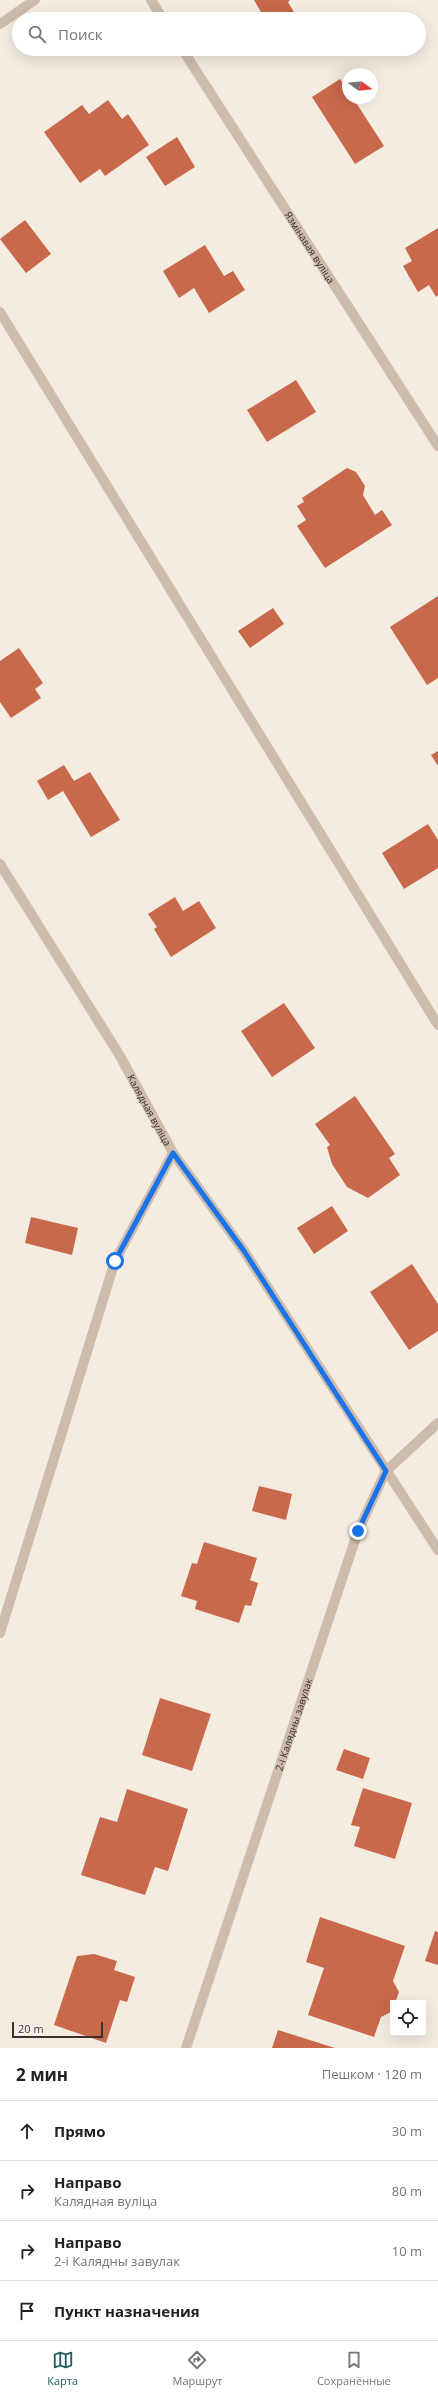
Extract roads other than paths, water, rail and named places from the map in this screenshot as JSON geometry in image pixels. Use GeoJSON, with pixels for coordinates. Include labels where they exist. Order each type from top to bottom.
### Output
{"type":"FeatureCollection","features":[{"type":"Feature","properties":{"kind":"street"},"geometry":{"type":"LineString","coordinates":[[18,12],[35,0]]}},
{"type":"Feature","properties":{"kind":"street"},"geometry":{"type":"LineString","coordinates":[[151,0],[159,12]]}},
{"type":"Feature","properties":{"kind":"street"},"geometry":{"type":"LineString","coordinates":[[0,24],[12,16]]}},
{"type":"Feature","properties":{"kind":"street","name":"Язмінавая вуліца"},"geometry":{"type":"LineString","coordinates":[[187,56],[438,446]]}},
{"type":"Feature","properties":{"kind":"street"},"geometry":{"type":"LineString","coordinates":[[0,312],[438,1025]]}},
{"type":"Feature","properties":{"kind":"street","name":"Калядная вуліца"},"geometry":{"type":"LineString","coordinates":[[0,864],[120,1056],[173,1153],[244,1251],[438,1550]]}},
{"type":"Feature","properties":{"kind":"street"},"geometry":{"type":"LineString","coordinates":[[0,1633],[115,1261],[173,1153]]}},
{"type":"Feature","properties":{"kind":"street","name":"2-і Калядны завулак"},"geometry":{"type":"LineString","coordinates":[[186,2048],[358,1531],[386,1471],[438,1423]]}}]}
